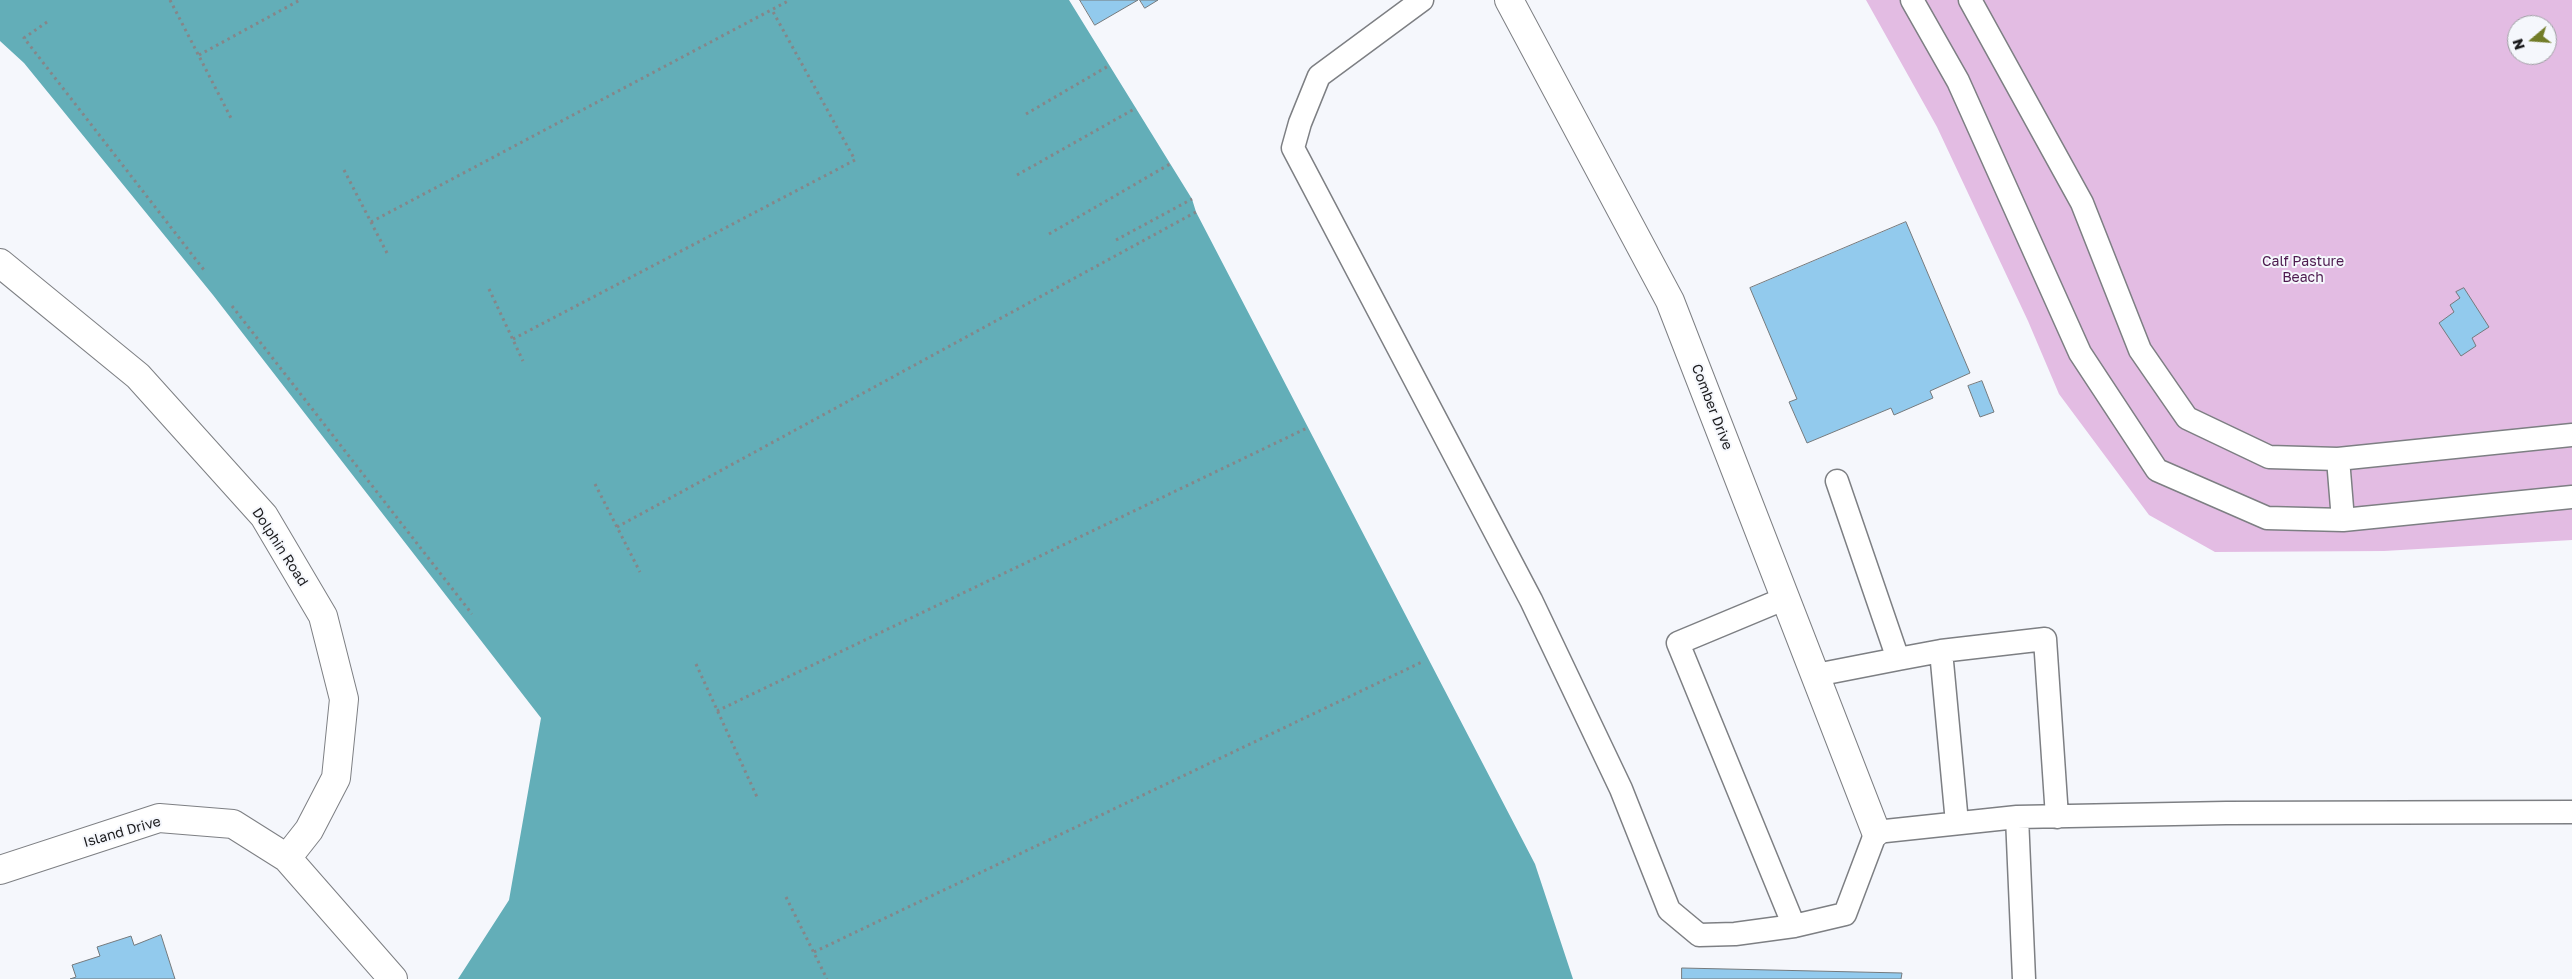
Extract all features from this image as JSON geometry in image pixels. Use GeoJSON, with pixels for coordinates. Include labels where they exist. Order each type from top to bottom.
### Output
{"type":"FeatureCollection","features":[{"type":"Feature","properties":{"kind":"street","name":"Comber Drive"},"geometry":{"type":"LineString","coordinates":[[1508,0],[1670,301],[1876,832]]}},
{"type":"Feature","properties":{"kind":"street","name":"Dolphin Road"},"geometry":{"type":"LineString","coordinates":[[0,263],[138,376],[264,516],[323,616],[344,699],[336,778],[309,830],[286,858]]}},
{"type":"Feature","properties":{"kind":"street","name":"Island Drive"},"geometry":{"type":"LineString","coordinates":[[0,870],[159,818],[233,824],[286,858],[393,979]]}},
{"type":"Feature","properties":{"kind":"lane"},"geometry":{"type":"LineString","coordinates":[[1422,0],[1319,76],[1300,123],[1293,148],[1531,600],[1621,789],[1669,910],[1699,934],[1735,934],[1794,926],[1845,914],[1876,832],[2017,817],[2572,812]]}},
{"type":"Feature","properties":{"kind":"lane"},"geometry":{"type":"LineString","coordinates":[[1912,0],[1958,81],[2080,354],[2157,470],[2267,518],[2343,520],[2572,496]]}},
{"type":"Feature","properties":{"kind":"lane"},"geometry":{"type":"LineString","coordinates":[[1970,0],[2082,203],[2140,350],[2187,418],[2269,458],[2338,459],[2572,436]]}},
{"type":"Feature","properties":{"kind":"lane"},"geometry":{"type":"LineString","coordinates":[[2338,459],[2343,520]]}},
{"type":"Feature","properties":{"kind":"lane"},"geometry":{"type":"LineString","coordinates":[[1837,481],[1898,658]]}},
{"type":"Feature","properties":{"kind":"lane"},"geometry":{"type":"LineString","coordinates":[[1786,598],[1678,643],[1794,926]]}},
{"type":"Feature","properties":{"kind":"lane"},"geometry":{"type":"LineString","coordinates":[[1816,675],[1941,651],[2045,640],[2057,817]]}},
{"type":"Feature","properties":{"kind":"lane"},"geometry":{"type":"LineString","coordinates":[[1941,651],[1957,823]]}},
{"type":"Feature","properties":{"kind":"lane"},"geometry":{"type":"LineString","coordinates":[[2017,817],[2024,979]]}},
{"type":"Feature","properties":{"kind":"path"},"geometry":{"type":"LineString","coordinates":[[170,0],[232,120]]}},
{"type":"Feature","properties":{"kind":"path"},"geometry":{"type":"LineString","coordinates":[[199,55],[300,0]]}},
{"type":"Feature","properties":{"kind":"path"},"geometry":{"type":"LineString","coordinates":[[371,222],[790,0]]}},
{"type":"Feature","properties":{"kind":"path"},"geometry":{"type":"LineString","coordinates":[[512,339],[855,160],[772,10]]}},
{"type":"Feature","properties":{"kind":"path"},"geometry":{"type":"LineString","coordinates":[[47,22],[24,38],[204,270]]}},
{"type":"Feature","properties":{"kind":"path"},"geometry":{"type":"LineString","coordinates":[[1026,114],[1110,65]]}},
{"type":"Feature","properties":{"kind":"path"},"geometry":{"type":"LineString","coordinates":[[1017,175],[1136,108]]}},
{"type":"Feature","properties":{"kind":"path"},"geometry":{"type":"LineString","coordinates":[[1049,234],[1170,164]]}},
{"type":"Feature","properties":{"kind":"path"},"geometry":{"type":"LineString","coordinates":[[344,170],[388,255]]}},
{"type":"Feature","properties":{"kind":"path"},"geometry":{"type":"LineString","coordinates":[[1116,240],[1192,199]]}},
{"type":"Feature","properties":{"kind":"path"},"geometry":{"type":"LineString","coordinates":[[617,526],[1196,212]]}},
{"type":"Feature","properties":{"kind":"path"},"geometry":{"type":"LineString","coordinates":[[489,289],[523,361]]}},
{"type":"Feature","properties":{"kind":"path"},"geometry":{"type":"LineString","coordinates":[[232,306],[472,614]]}},
{"type":"Feature","properties":{"kind":"path"},"geometry":{"type":"LineString","coordinates":[[717,711],[1308,428]]}},
{"type":"Feature","properties":{"kind":"path"},"geometry":{"type":"LineString","coordinates":[[595,484],[640,572]]}},
{"type":"Feature","properties":{"kind":"path"},"geometry":{"type":"LineString","coordinates":[[814,952],[1424,661]]}},
{"type":"Feature","properties":{"kind":"path"},"geometry":{"type":"LineString","coordinates":[[696,664],[757,797]]}},
{"type":"Feature","properties":{"kind":"path"},"geometry":{"type":"LineString","coordinates":[[786,897],[827,979]]}},
{"type":"Feature","properties":{"kind":"green space","name":"Calf Pasture Beach"},"geometry":{"type":"Polygon","coordinates":[[[1866,0],[2572,0],[2572,540],[2384,551],[2215,552],[2149,515],[2059,394],[2028,321],[1937,127],[1866,0]]]}},
{"type":"Feature","properties":{"kind":"water"},"geometry":{"type":"Polygon","coordinates":[[[0,0],[1069,0],[1192,199],[1196,212],[1535,864],[1573,979],[458,979],[509,900],[541,718],[213,295],[24,63],[0,41],[0,0]]]}},
{"type":"Feature","properties":{"kind":"building"},"geometry":{"type":"Polygon","coordinates":[[[1080,0],[1138,0],[1095,25],[1080,0]]]}},
{"type":"Feature","properties":{"kind":"building"},"geometry":{"type":"Polygon","coordinates":[[[1140,0],[1158,0],[1145,8],[1140,0]]]}},
{"type":"Feature","properties":{"kind":"building"},"geometry":{"type":"Polygon","coordinates":[[[1906,222],[1970,373],[1930,391],[1933,398],[1894,415],[1891,408],[1807,443],[1789,402],[1797,399],[1750,288],[1906,222]]]}},
{"type":"Feature","properties":{"kind":"building"},"geometry":{"type":"Polygon","coordinates":[[[2464,288],[2489,327],[2472,338],[2476,346],[2461,356],[2439,323],[2454,312],[2450,305],[2460,298],[2456,292],[2464,288]]]}},
{"type":"Feature","properties":{"kind":"building"},"geometry":{"type":"Polygon","coordinates":[[[1982,381],[1994,412],[1980,417],[1968,386],[1982,381]]]}},
{"type":"Feature","properties":{"kind":"building"},"geometry":{"type":"Polygon","coordinates":[[[161,935],[175,979],[70,979],[76,977],[72,965],[100,956],[97,947],[131,936],[134,945],[161,935]]]}},
{"type":"Feature","properties":{"kind":"building"},"geometry":{"type":"Polygon","coordinates":[[[1682,968],[1902,973],[1901,979],[1682,979],[1682,968]]]}}]}
